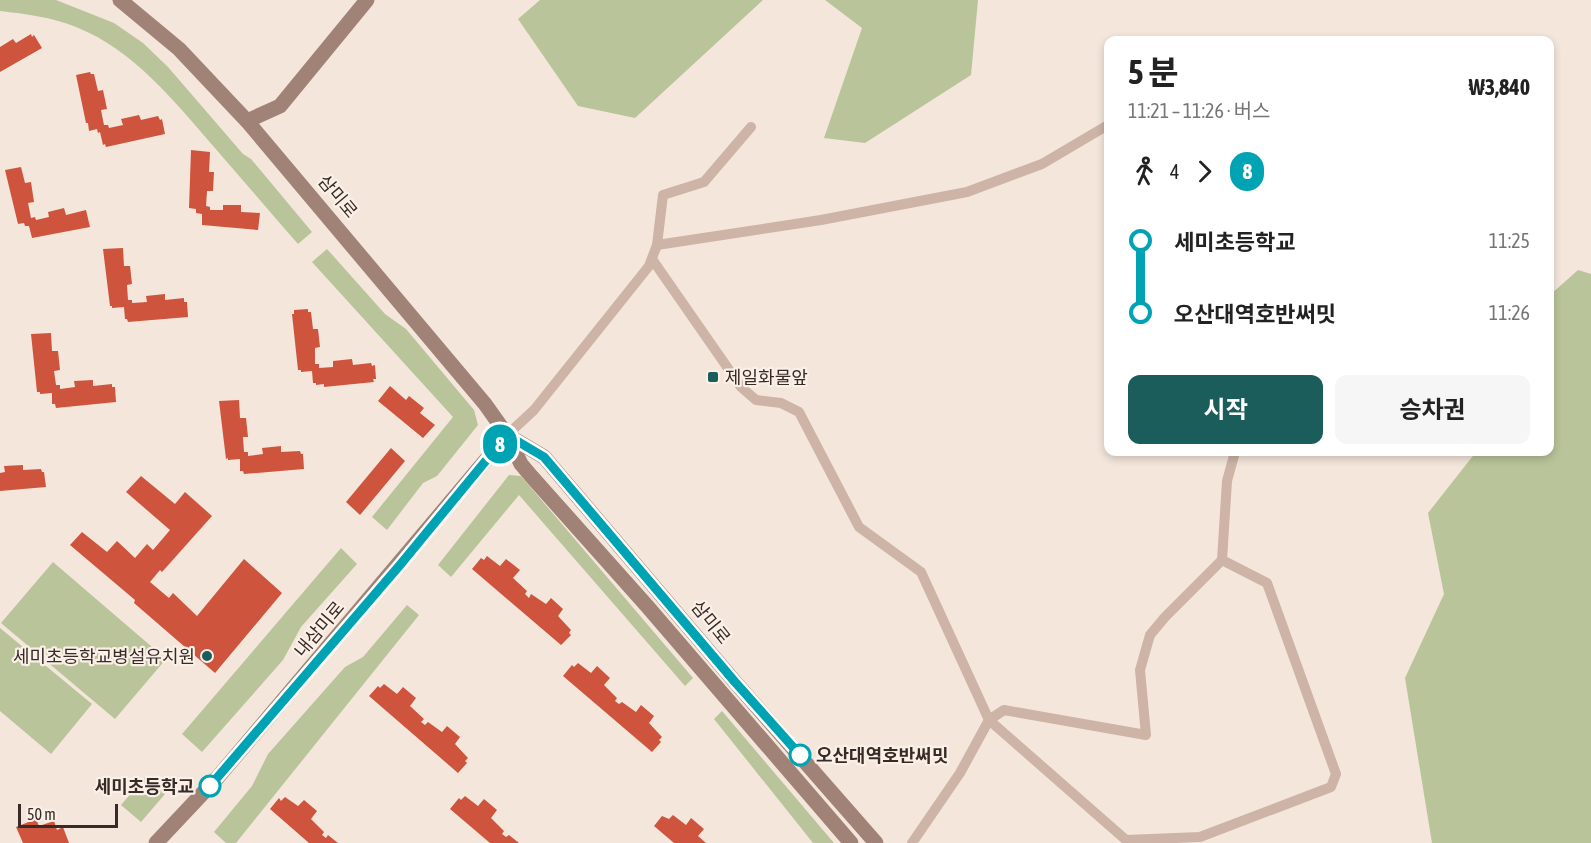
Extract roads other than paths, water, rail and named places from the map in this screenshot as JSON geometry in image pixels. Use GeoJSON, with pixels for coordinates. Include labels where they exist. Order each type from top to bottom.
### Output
{"type":"FeatureCollection","features":[{"type":"Feature","properties":{"kind":"street","name":"삼미로"},"geometry":{"type":"LineString","coordinates":[[120,0],[179,49],[247,121],[485,404],[507,435],[521,464],[852,843]]}},
{"type":"Feature","properties":{"kind":"street"},"geometry":{"type":"LineString","coordinates":[[247,121],[280,106],[367,0]]}},
{"type":"Feature","properties":{"kind":"street"},"geometry":{"type":"LineString","coordinates":[[507,435],[534,410],[649,266],[657,245],[663,195],[704,182],[752,127]]}},
{"type":"Feature","properties":{"kind":"street"},"geometry":{"type":"LineString","coordinates":[[657,245],[821,220],[967,192],[1042,164],[1104,127]]}},
{"type":"Feature","properties":{"kind":"street"},"geometry":{"type":"LineString","coordinates":[[652,258],[741,387],[756,400],[781,403],[799,412],[859,527],[921,572],[989,720],[1126,840],[1200,837],[1331,787],[1336,774],[1267,583],[1222,560]]}},
{"type":"Feature","properties":{"kind":"street","name":"삼미로"},"geometry":{"type":"LineString","coordinates":[[507,435],[544,457],[735,682],[876,843]]}},
{"type":"Feature","properties":{"kind":"street","name":"내삼미로"},"geometry":{"type":"LineString","coordinates":[[156,843],[226,769],[507,435]]}},
{"type":"Feature","properties":{"kind":"street"},"geometry":{"type":"LineString","coordinates":[[912,843],[960,773],[989,720],[1004,710],[1146,735],[1140,670],[1150,635],[1222,560],[1227,481],[1234,456]]}},
{"type":"Feature","properties":{"kind":"place","name":"제일화물앞"},"geometry":{"type":"Point","coordinates":[713,377]}},
{"type":"Feature","properties":{"kind":"place","name":"세미초등학교병설유치원"},"geometry":{"type":"Point","coordinates":[207,656]}},
{"type":"Feature","properties":{"kind":"place","name":"오산대역호반써밋"},"geometry":{"type":"Point","coordinates":[800,755]}},
{"type":"Feature","properties":{"kind":"place","name":"세미초등학교"},"geometry":{"type":"Point","coordinates":[210,786]}}]}
